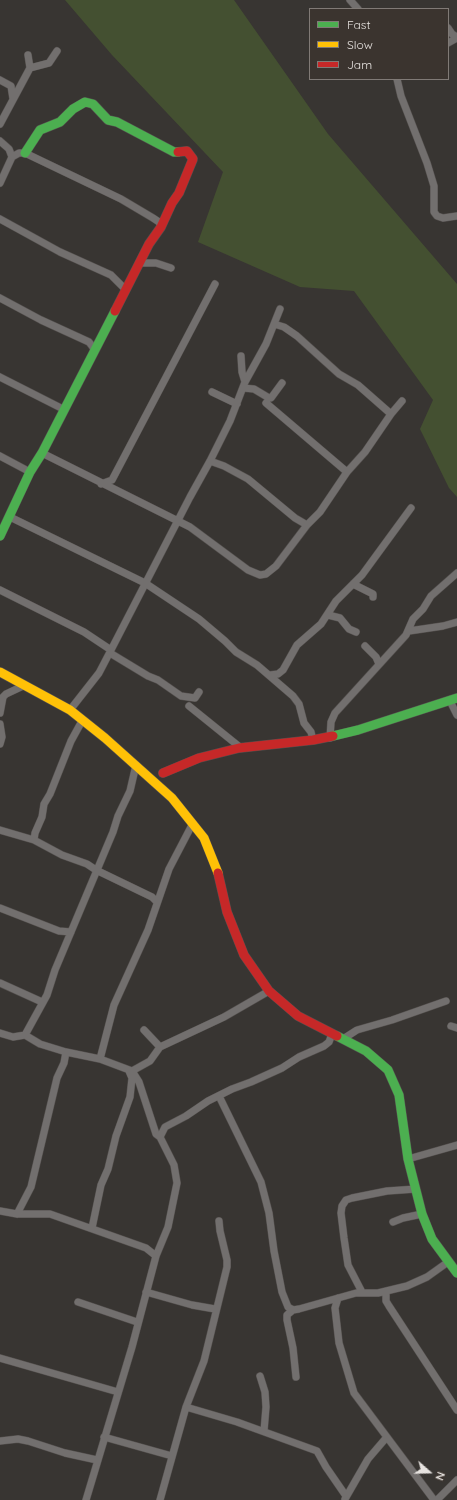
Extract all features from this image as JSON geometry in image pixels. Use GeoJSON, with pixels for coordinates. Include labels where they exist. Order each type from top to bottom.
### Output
{"type":"FeatureCollection","features":[{"type":"Feature","properties":{"kind":"street"},"geometry":{"type":"LineString","coordinates":[[350,0],[357,8]]}},
{"type":"Feature","properties":{"kind":"street"},"geometry":{"type":"LineString","coordinates":[[449,30],[452,34],[457,37]]}},
{"type":"Feature","properties":{"kind":"street"},"geometry":{"type":"LineString","coordinates":[[30,68],[49,63],[57,51]]}},
{"type":"Feature","properties":{"kind":"street"},"geometry":{"type":"LineString","coordinates":[[0,124],[30,68],[28,55]]}},
{"type":"Feature","properties":{"kind":"street"},"geometry":{"type":"LineString","coordinates":[[0,80],[11,86],[13,99]]}},
{"type":"Feature","properties":{"kind":"street"},"geometry":{"type":"LineString","coordinates":[[397,80],[401,96],[427,162],[434,186],[434,212],[437,216],[443,218],[457,216]]}},
{"type":"Feature","properties":{"kind":"street"},"geometry":{"type":"LineString","coordinates":[[0,535],[10,517],[30,472],[42,453],[125,289],[161,227],[193,163],[192,157],[187,152],[174,152],[117,122],[108,120],[93,104],[85,102],[73,109],[60,122],[40,130],[25,153]]}},
{"type":"Feature","properties":{"kind":"street"},"geometry":{"type":"LineString","coordinates":[[0,141],[9,149],[12,157]]}},
{"type":"Feature","properties":{"kind":"street"},"geometry":{"type":"LineString","coordinates":[[0,183],[12,157],[19,153],[25,153],[121,199],[159,222],[161,227]]}},
{"type":"Feature","properties":{"kind":"street"},"geometry":{"type":"LineString","coordinates":[[0,219],[60,252],[111,275],[125,289]]}},
{"type":"Feature","properties":{"kind":"street"},"geometry":{"type":"LineString","coordinates":[[139,263],[156,263],[171,268]]}},
{"type":"Feature","properties":{"kind":"street"},"geometry":{"type":"LineString","coordinates":[[101,484],[112,480],[215,284]]}},
{"type":"Feature","properties":{"kind":"street"},"geometry":{"type":"LineString","coordinates":[[0,298],[41,320],[89,342],[95,350]]}},
{"type":"Feature","properties":{"kind":"street"},"geometry":{"type":"LineString","coordinates":[[70,710],[99,673],[177,522],[210,462],[237,404],[244,385],[266,344],[280,308]]}},
{"type":"Feature","properties":{"kind":"street"},"geometry":{"type":"LineString","coordinates":[[274,324],[284,327],[298,336],[339,374],[358,385],[391,414]]}},
{"type":"Feature","properties":{"kind":"street"},"geometry":{"type":"LineString","coordinates":[[242,356],[244,385]]}},
{"type":"Feature","properties":{"kind":"street"},"geometry":{"type":"LineString","coordinates":[[0,376],[63,410]]}},
{"type":"Feature","properties":{"kind":"street"},"geometry":{"type":"LineString","coordinates":[[244,385],[271,398],[282,383]]}},
{"type":"Feature","properties":{"kind":"street"},"geometry":{"type":"LineString","coordinates":[[212,392],[237,404]]}},
{"type":"Feature","properties":{"kind":"street"},"geometry":{"type":"LineString","coordinates":[[42,453],[200,533],[248,570],[260,575],[266,574],[276,566],[307,525],[320,512],[348,472],[365,452],[391,414],[402,401]]}},
{"type":"Feature","properties":{"kind":"street"},"geometry":{"type":"LineString","coordinates":[[266,403],[348,472]]}},
{"type":"Feature","properties":{"kind":"street"},"geometry":{"type":"LineString","coordinates":[[0,456],[30,472]]}},
{"type":"Feature","properties":{"kind":"street"},"geometry":{"type":"LineString","coordinates":[[210,462],[224,466],[248,480],[295,518],[307,525]]}},
{"type":"Feature","properties":{"kind":"street"},"geometry":{"type":"LineString","coordinates":[[274,677],[283,670],[297,646],[313,633],[328,615],[336,601],[353,584],[381,550],[410,508]]}},
{"type":"Feature","properties":{"kind":"street"},"geometry":{"type":"LineString","coordinates":[[10,517],[145,583],[199,620],[236,652],[274,677],[299,704],[304,723],[311,732],[313,740]]}},
{"type":"Feature","properties":{"kind":"street"},"geometry":{"type":"LineString","coordinates":[[330,738],[331,722],[335,712],[409,631],[412,619],[423,609],[431,596],[457,573]]}},
{"type":"Feature","properties":{"kind":"street"},"geometry":{"type":"LineString","coordinates":[[353,584],[373,594],[373,597]]}},
{"type":"Feature","properties":{"kind":"street"},"geometry":{"type":"LineString","coordinates":[[0,590],[84,632],[148,676],[158,680],[181,696],[195,698],[200,692]]}},
{"type":"Feature","properties":{"kind":"street"},"geometry":{"type":"LineString","coordinates":[[328,615],[340,618],[349,629],[356,632]]}},
{"type":"Feature","properties":{"kind":"street"},"geometry":{"type":"LineString","coordinates":[[409,631],[444,626],[457,622]]}},
{"type":"Feature","properties":{"kind":"street"},"geometry":{"type":"LineString","coordinates":[[365,646],[376,657],[379,664]]}},
{"type":"Feature","properties":{"kind":"street"},"geometry":{"type":"LineString","coordinates":[[0,672],[23,686],[70,710],[148,775],[172,798],[204,838],[220,879],[227,912],[244,955],[269,991],[298,1016],[366,1050],[379,1060],[388,1070],[394,1080],[399,1095],[408,1159],[422,1214],[432,1239],[457,1273]]}},
{"type":"Feature","properties":{"kind":"street"},"geometry":{"type":"LineString","coordinates":[[0,713],[1,704],[6,694],[23,686]]}},
{"type":"Feature","properties":{"kind":"street"},"geometry":{"type":"LineString","coordinates":[[148,775],[163,773],[199,758],[241,748],[330,738],[454,700],[457,715]]}},
{"type":"Feature","properties":{"kind":"street"},"geometry":{"type":"LineString","coordinates":[[188,706],[241,748]]}},
{"type":"Feature","properties":{"kind":"street"},"geometry":{"type":"LineString","coordinates":[[35,837],[41,821],[44,804],[50,794],[71,741],[82,721]]}},
{"type":"Feature","properties":{"kind":"street"},"geometry":{"type":"LineString","coordinates":[[0,724],[2,737],[0,744]]}},
{"type":"Feature","properties":{"kind":"street"},"geometry":{"type":"LineString","coordinates":[[24,1035],[49,990],[55,970],[113,832],[120,809],[130,791],[136,765]]}},
{"type":"Feature","properties":{"kind":"street"},"geometry":{"type":"LineString","coordinates":[[157,784],[163,773]]}},
{"type":"Feature","properties":{"kind":"street"},"geometry":{"type":"LineString","coordinates":[[100,1059],[114,1005],[148,930],[154,900],[160,894],[169,869],[193,823]]}},
{"type":"Feature","properties":{"kind":"street"},"geometry":{"type":"LineString","coordinates":[[0,830],[26,838],[35,837],[62,855],[87,864],[154,900]]}},
{"type":"Feature","properties":{"kind":"street"},"geometry":{"type":"LineString","coordinates":[[0,908],[59,931],[71,932]]}},
{"type":"Feature","properties":{"kind":"street"},"geometry":{"type":"LineString","coordinates":[[0,983],[42,1002]]}},
{"type":"Feature","properties":{"kind":"street"},"geometry":{"type":"LineString","coordinates":[[130,1070],[150,1061],[160,1047],[208,1026],[269,991]]}},
{"type":"Feature","properties":{"kind":"street"},"geometry":{"type":"LineString","coordinates":[[343,1039],[357,1030],[392,1020],[446,1001]]}},
{"type":"Feature","properties":{"kind":"street"},"geometry":{"type":"LineString","coordinates":[[144,1030],[160,1047]]}},
{"type":"Feature","properties":{"kind":"street"},"geometry":{"type":"LineString","coordinates":[[0,1033],[13,1037],[24,1035],[40,1044],[66,1052],[100,1059],[130,1070],[139,1082],[154,1130],[160,1137],[174,1165],[177,1183],[168,1227],[156,1256],[86,1500]]}},
{"type":"Feature","properties":{"kind":"street"},"geometry":{"type":"LineString","coordinates":[[160,1137],[165,1127],[219,1096],[324,1046],[332,1034]]}},
{"type":"Feature","properties":{"kind":"street"},"geometry":{"type":"LineString","coordinates":[[16,1214],[31,1187],[57,1078],[64,1063],[66,1052]]}},
{"type":"Feature","properties":{"kind":"street"},"geometry":{"type":"LineString","coordinates":[[92,1228],[101,1186],[108,1169],[114,1143],[130,1097],[132,1078],[130,1070]]}},
{"type":"Feature","properties":{"kind":"street"},"geometry":{"type":"LineString","coordinates":[[219,1096],[261,1182],[270,1213],[274,1251],[282,1292],[288,1307],[293,1310]]}},
{"type":"Feature","properties":{"kind":"street"},"geometry":{"type":"LineString","coordinates":[[408,1159],[457,1145]]}},
{"type":"Feature","properties":{"kind":"street"},"geometry":{"type":"LineString","coordinates":[[362,1292],[348,1265],[341,1213],[342,1206],[346,1200],[352,1198],[387,1191],[416,1188]]}},
{"type":"Feature","properties":{"kind":"street"},"geometry":{"type":"LineString","coordinates":[[0,1211],[16,1214],[50,1214],[146,1248],[156,1256]]}},
{"type":"Feature","properties":{"kind":"street"},"geometry":{"type":"LineString","coordinates":[[393,1222],[422,1214]]}},
{"type":"Feature","properties":{"kind":"street"},"geometry":{"type":"LineString","coordinates":[[160,1500],[186,1407],[204,1361],[227,1263],[219,1221]]}},
{"type":"Feature","properties":{"kind":"street"},"geometry":{"type":"LineString","coordinates":[[296,1377],[293,1348],[286,1320],[287,1315],[293,1310],[308,1308],[362,1292],[369,1294],[407,1286],[419,1281],[448,1262]]}},
{"type":"Feature","properties":{"kind":"street"},"geometry":{"type":"LineString","coordinates":[[386,1291],[386,1301],[457,1410]]}},
{"type":"Feature","properties":{"kind":"street"},"geometry":{"type":"LineString","coordinates":[[146,1292],[192,1305],[215,1309]]}},
{"type":"Feature","properties":{"kind":"street"},"geometry":{"type":"LineString","coordinates":[[338,1298],[335,1308],[339,1343],[348,1378],[359,1401],[434,1500]]}},
{"type":"Feature","properties":{"kind":"street"},"geometry":{"type":"LineString","coordinates":[[78,1302],[137,1322]]}},
{"type":"Feature","properties":{"kind":"street"},"geometry":{"type":"LineString","coordinates":[[0,1358],[118,1392]]}},
{"type":"Feature","properties":{"kind":"street"},"geometry":{"type":"LineString","coordinates":[[260,1376],[265,1399],[264,1431]]}},
{"type":"Feature","properties":{"kind":"street"},"geometry":{"type":"LineString","coordinates":[[186,1407],[264,1431],[317,1451],[345,1498],[368,1459],[386,1438]]}},
{"type":"Feature","properties":{"kind":"street"},"geometry":{"type":"LineString","coordinates":[[104,1437],[172,1456]]}},
{"type":"Feature","properties":{"kind":"street"},"geometry":{"type":"LineString","coordinates":[[0,1441],[18,1439],[65,1453],[97,1460]]}},
{"type":"Feature","properties":{"kind":"street"},"geometry":{"type":"LineString","coordinates":[[437,1500],[457,1480]]}},
{"type":"Feature","properties":{"kind":"green space"},"geometry":{"type":"Polygon","coordinates":[[[65,0],[234,0],[328,134],[457,284],[457,497],[449,488],[420,429],[433,400],[354,291],[300,287],[198,242],[223,172],[112,55],[65,0]]]}},
{"type":"Feature","properties":{"kind":"traffic: fast"},"geometry":{"type":"LineString","coordinates":[[25,153],[40,130],[60,122],[73,109],[85,102],[93,104],[108,120],[117,122],[174,152],[178,152]]}},
{"type":"Feature","properties":{"kind":"traffic: fast"},"geometry":{"type":"LineString","coordinates":[[0,536],[30,472],[42,453],[115,311]]}},
{"type":"Feature","properties":{"kind":"traffic: fast"},"geometry":{"type":"LineString","coordinates":[[333,736],[358,730],[457,698]]}},
{"type":"Feature","properties":{"kind":"traffic: fast"},"geometry":{"type":"LineString","coordinates":[[337,1036],[366,1051],[388,1070],[399,1095],[408,1159],[422,1214],[432,1239],[457,1273]]}},
{"type":"Feature","properties":{"kind":"traffic: slow"},"geometry":{"type":"LineString","coordinates":[[0,672],[70,710],[105,738],[172,798],[204,838],[218,873]]}},
{"type":"Feature","properties":{"kind":"traffic: jam"},"geometry":{"type":"LineString","coordinates":[[115,311],[149,244],[161,227],[172,203],[179,193],[193,159],[187,151],[178,152]]}},
{"type":"Feature","properties":{"kind":"traffic: jam"},"geometry":{"type":"LineString","coordinates":[[163,773],[199,758],[239,748],[313,740],[333,736]]}},
{"type":"Feature","properties":{"kind":"traffic: jam"},"geometry":{"type":"LineString","coordinates":[[218,873],[227,912],[244,955],[269,991],[298,1016],[337,1036]]}}]}
